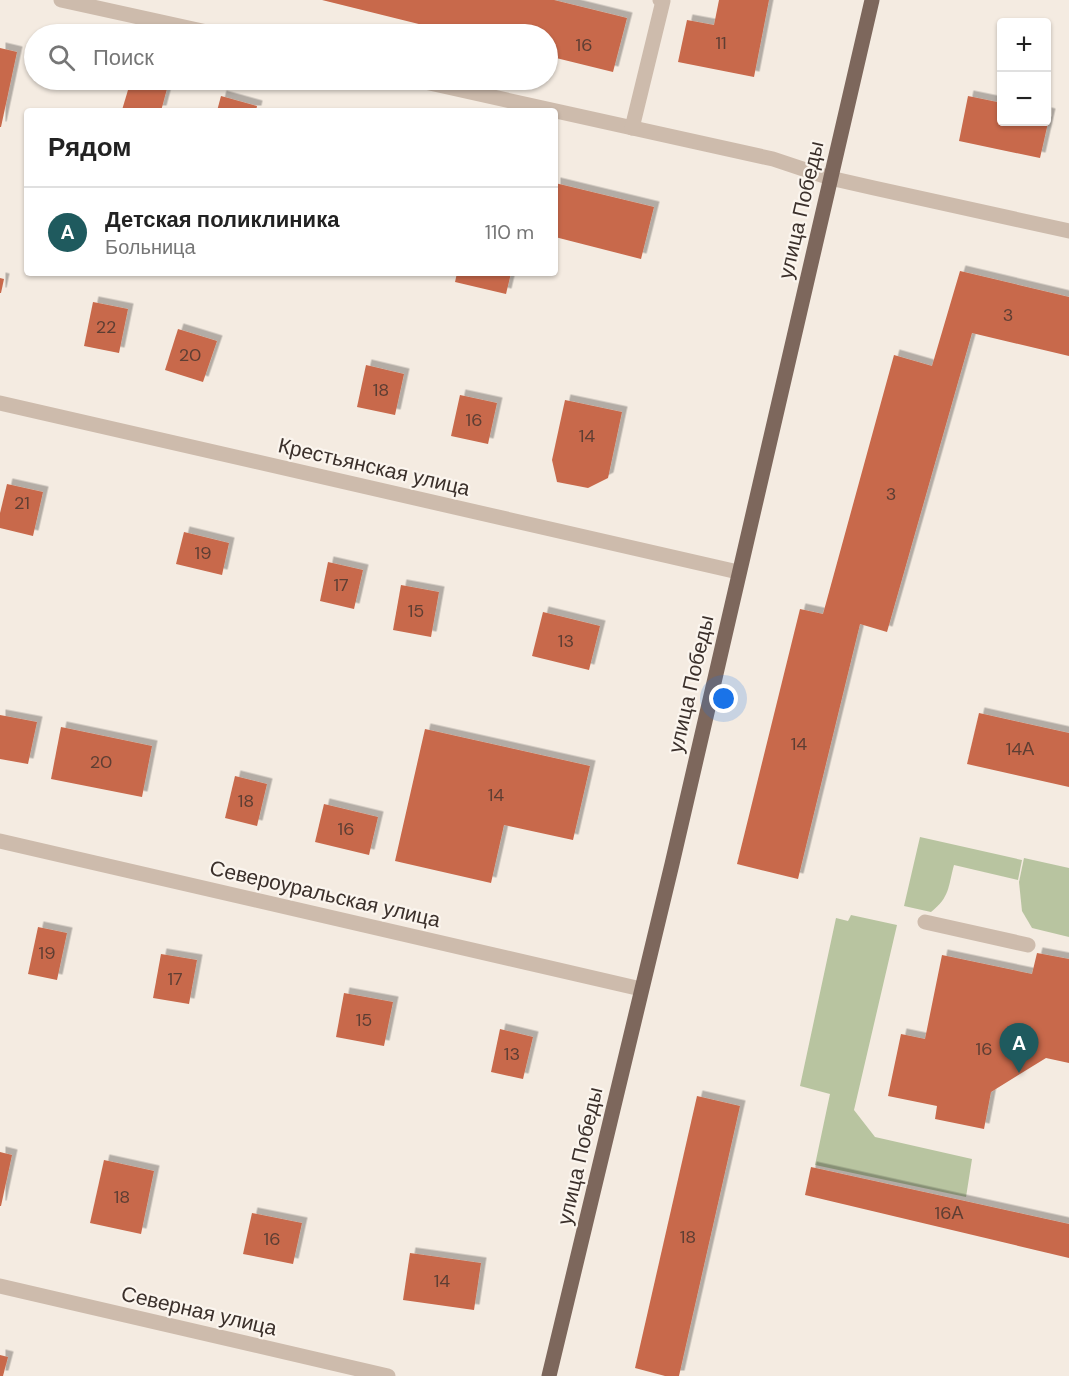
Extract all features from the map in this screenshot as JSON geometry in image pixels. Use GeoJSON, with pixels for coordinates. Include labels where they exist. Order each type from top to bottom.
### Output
{"type":"FeatureCollection","features":[{"type":"Feature","properties":{"kind":"main road","name":"улица Победы"},"geometry":{"type":"LineString","coordinates":[[549,1376],[672,864],[872,0]]}},
{"type":"Feature","properties":{"kind":"street"},"geometry":{"type":"LineString","coordinates":[[61,0],[98,4],[177,24]]}},
{"type":"Feature","properties":{"kind":"street"},"geometry":{"type":"LineString","coordinates":[[632,128],[663,1],[660,0]]}},
{"type":"Feature","properties":{"kind":"street"},"geometry":{"type":"LineString","coordinates":[[461,90],[542,108]]}},
{"type":"Feature","properties":{"kind":"street"},"geometry":{"type":"LineString","coordinates":[[558,112],[773,159],[830,178],[1069,231]]}},
{"type":"Feature","properties":{"kind":"street","name":"Крестьянская улица"},"geometry":{"type":"LineString","coordinates":[[0,403],[738,572]]}},
{"type":"Feature","properties":{"kind":"street","name":"Североуральская улица"},"geometry":{"type":"LineString","coordinates":[[0,841],[641,989]]}},
{"type":"Feature","properties":{"kind":"street"},"geometry":{"type":"LineString","coordinates":[[925,922],[1028,945]]}},
{"type":"Feature","properties":{"kind":"street","name":"Северная улица"},"geometry":{"type":"LineString","coordinates":[[0,1286],[388,1376]]}},
{"type":"Feature","properties":{"kind":"green space"},"geometry":{"type":"Polygon","coordinates":[[[920,837],[1022,860],[1018,880],[954,865],[945,896],[931,912],[904,906],[920,837]]]}},
{"type":"Feature","properties":{"kind":"green space"},"geometry":{"type":"Polygon","coordinates":[[[1024,858],[1069,868],[1069,937],[1032,928],[1022,911],[1019,882],[1024,858]]]}},
{"type":"Feature","properties":{"kind":"green space"},"geometry":{"type":"Polygon","coordinates":[[[851,915],[897,925],[854,1110],[875,1137],[972,1159],[966,1197],[815,1165],[830,1094],[800,1086],[836,918],[848,921],[851,915]]]}},
{"type":"Feature","properties":{"kind":"building"},"geometry":{"type":"Polygon","coordinates":[[[322,0],[554,0],[627,18],[613,72],[558,58],[558,24],[419,24],[322,0]]]}},
{"type":"Feature","properties":{"kind":"building"},"geometry":{"type":"Polygon","coordinates":[[[719,0],[769,0],[754,77],[678,62],[687,20],[714,25],[719,0]]]}},
{"type":"Feature","properties":{"kind":"building"},"geometry":{"type":"Polygon","coordinates":[[[0,48],[17,52],[1,127],[0,127],[0,48]]]}},
{"type":"Feature","properties":{"kind":"building"},"geometry":{"type":"Polygon","coordinates":[[[128,90],[167,90],[162,108],[123,108],[128,90]]]}},
{"type":"Feature","properties":{"kind":"building"},"geometry":{"type":"Polygon","coordinates":[[[221,96],[257,106],[257,108],[218,108],[221,96]]]}},
{"type":"Feature","properties":{"kind":"building"},"geometry":{"type":"Polygon","coordinates":[[[968,96],[997,102],[997,126],[1047,126],[1040,158],[959,141],[968,96]]]}},
{"type":"Feature","properties":{"kind":"building"},"geometry":{"type":"Polygon","coordinates":[[[558,184],[654,207],[641,259],[558,238],[558,184]]]}},
{"type":"Feature","properties":{"kind":"building"},"geometry":{"type":"Polygon","coordinates":[[[960,271],[1069,297],[1069,356],[972,333],[887,632],[860,624],[798,879],[737,864],[800,609],[823,614],[894,355],[932,366],[960,271]]]}},
{"type":"Feature","properties":{"kind":"building"},"geometry":{"type":"Polygon","coordinates":[[[456,276],[510,276],[506,294],[455,282],[456,276]]]}},
{"type":"Feature","properties":{"kind":"building"},"geometry":{"type":"Polygon","coordinates":[[[0,278],[4,279],[1,293],[0,293],[0,278]]]}},
{"type":"Feature","properties":{"kind":"building"},"geometry":{"type":"Polygon","coordinates":[[[93,302],[128,309],[119,353],[84,346],[93,302]]]}},
{"type":"Feature","properties":{"kind":"building"},"geometry":{"type":"Polygon","coordinates":[[[178,329],[217,341],[203,382],[165,370],[178,329]]]}},
{"type":"Feature","properties":{"kind":"building"},"geometry":{"type":"Polygon","coordinates":[[[366,365],[404,374],[395,415],[357,407],[366,365]]]}},
{"type":"Feature","properties":{"kind":"building"},"geometry":{"type":"Polygon","coordinates":[[[460,395],[497,403],[488,444],[451,436],[460,395]]]}},
{"type":"Feature","properties":{"kind":"building"},"geometry":{"type":"Polygon","coordinates":[[[565,400],[622,412],[608,478],[588,488],[557,482],[552,460],[565,400]]]}},
{"type":"Feature","properties":{"kind":"building"},"geometry":{"type":"Polygon","coordinates":[[[7,484],[43,492],[33,536],[0,528],[0,513],[7,484]]]}},
{"type":"Feature","properties":{"kind":"building"},"geometry":{"type":"Polygon","coordinates":[[[184,532],[229,543],[222,575],[176,564],[184,532]]]}},
{"type":"Feature","properties":{"kind":"building"},"geometry":{"type":"Polygon","coordinates":[[[328,562],[363,570],[354,609],[320,601],[328,562]]]}},
{"type":"Feature","properties":{"kind":"building"},"geometry":{"type":"Polygon","coordinates":[[[401,585],[439,592],[431,637],[393,630],[401,585]]]}},
{"type":"Feature","properties":{"kind":"building"},"geometry":{"type":"Polygon","coordinates":[[[543,612],[600,626],[589,670],[532,656],[543,612]]]}},
{"type":"Feature","properties":{"kind":"building"},"geometry":{"type":"Polygon","coordinates":[[[979,713],[1069,733],[1069,787],[967,764],[979,713]]]}},
{"type":"Feature","properties":{"kind":"building"},"geometry":{"type":"Polygon","coordinates":[[[0,715],[37,722],[28,764],[0,759],[0,715]]]}},
{"type":"Feature","properties":{"kind":"building"},"geometry":{"type":"Polygon","coordinates":[[[61,727],[152,746],[142,797],[51,779],[61,727]]]}},
{"type":"Feature","properties":{"kind":"building"},"geometry":{"type":"Polygon","coordinates":[[[425,729],[590,766],[573,840],[504,825],[491,883],[395,861],[425,729]]]}},
{"type":"Feature","properties":{"kind":"building"},"geometry":{"type":"Polygon","coordinates":[[[235,776],[267,784],[257,826],[225,818],[235,776]]]}},
{"type":"Feature","properties":{"kind":"building"},"geometry":{"type":"Polygon","coordinates":[[[324,804],[378,817],[369,855],[315,842],[324,804]]]}},
{"type":"Feature","properties":{"kind":"building"},"geometry":{"type":"Polygon","coordinates":[[[38,927],[67,933],[57,980],[28,974],[38,927]]]}},
{"type":"Feature","properties":{"kind":"building"},"geometry":{"type":"Polygon","coordinates":[[[1037,953],[1069,959],[1069,1063],[1046,1058],[991,1092],[984,1129],[935,1119],[937,1106],[888,1096],[901,1034],[925,1039],[942,955],[1032,974],[1037,953]]]}},
{"type":"Feature","properties":{"kind":"building"},"geometry":{"type":"Polygon","coordinates":[[[161,954],[197,960],[189,1004],[153,998],[161,954]]]}},
{"type":"Feature","properties":{"kind":"building"},"geometry":{"type":"Polygon","coordinates":[[[344,993],[393,1002],[384,1046],[336,1037],[344,993]]]}},
{"type":"Feature","properties":{"kind":"building"},"geometry":{"type":"Polygon","coordinates":[[[500,1029],[533,1037],[523,1079],[491,1072],[500,1029]]]}},
{"type":"Feature","properties":{"kind":"building"},"geometry":{"type":"Polygon","coordinates":[[[697,1096],[740,1106],[679,1376],[665,1376],[635,1368],[697,1096]]]}},
{"type":"Feature","properties":{"kind":"building"},"geometry":{"type":"Polygon","coordinates":[[[0,1152],[12,1155],[1,1206],[0,1206],[0,1152]]]}},
{"type":"Feature","properties":{"kind":"building"},"geometry":{"type":"Polygon","coordinates":[[[104,1160],[154,1171],[141,1234],[90,1223],[104,1160]]]}},
{"type":"Feature","properties":{"kind":"building"},"geometry":{"type":"Polygon","coordinates":[[[811,1167],[1069,1224],[1069,1258],[805,1195],[811,1167]]]}},
{"type":"Feature","properties":{"kind":"building"},"geometry":{"type":"Polygon","coordinates":[[[252,1213],[302,1223],[293,1264],[243,1254],[252,1213]]]}},
{"type":"Feature","properties":{"kind":"building"},"geometry":{"type":"Polygon","coordinates":[[[410,1253],[481,1263],[474,1310],[403,1300],[410,1253]]]}},
{"type":"Feature","properties":{"kind":"building"},"geometry":{"type":"Polygon","coordinates":[[[0,1355],[8,1357],[3,1376],[0,1376],[0,1355]]]}},
{"type":"Feature","properties":{"kind":"place","name":"Детская поликлиника"},"geometry":{"type":"Point","coordinates":[1019,1073]}}]}
